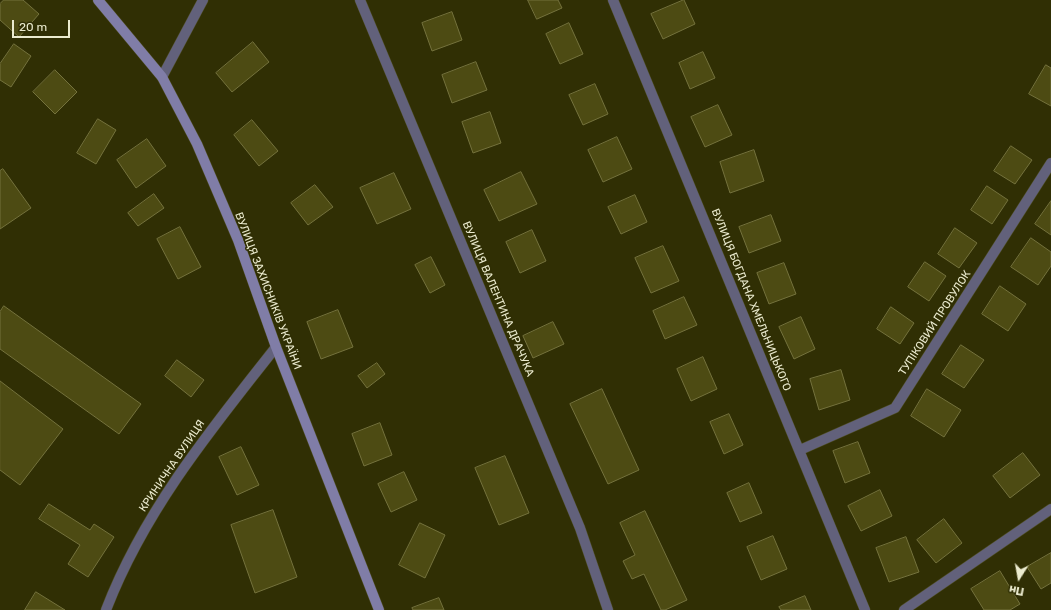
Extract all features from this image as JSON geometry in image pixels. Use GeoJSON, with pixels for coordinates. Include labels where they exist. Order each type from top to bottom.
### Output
{"type":"FeatureCollection","features":[{"type":"Feature","properties":{"kind":"main road","name":"ВУЛИЦЯ ЗАХИСНИКІВ УКРАЇНИ"},"geometry":{"type":"LineString","coordinates":[[98,0],[162,77],[197,144],[238,240],[276,347],[379,610]]}},
{"type":"Feature","properties":{"kind":"street"},"geometry":{"type":"LineString","coordinates":[[162,77],[202,0]]}},
{"type":"Feature","properties":{"kind":"street","name":"ВУЛИЦЯ ВАЛЕНТИНА ДРАЧУКА"},"geometry":{"type":"LineString","coordinates":[[360,0],[580,528],[608,610]]}},
{"type":"Feature","properties":{"kind":"street","name":"ВУЛИЦЯ БОГДАНА ХМЕЛЬНИЦЬКОГО"},"geometry":{"type":"LineString","coordinates":[[614,0],[865,610]]}},
{"type":"Feature","properties":{"kind":"street","name":"ТУПІКОВИЙ ПРОВУЛОК"},"geometry":{"type":"LineString","coordinates":[[800,450],[895,408],[1051,163]]}},
{"type":"Feature","properties":{"kind":"street","name":"КРИНИЧНА ВУЛИЦЯ"},"geometry":{"type":"LineString","coordinates":[[106,610],[129,557],[160,502],[204,439],[276,347]]}},
{"type":"Feature","properties":{"kind":"street"},"geometry":{"type":"LineString","coordinates":[[904,610],[1051,509]]}},
{"type":"Feature","properties":{"kind":"building"},"geometry":{"type":"Polygon","coordinates":[[[4,0],[23,0],[39,14],[19,37],[0,20],[0,4],[4,0]]]}},
{"type":"Feature","properties":{"kind":"building"},"geometry":{"type":"Polygon","coordinates":[[[528,0],[558,0],[562,8],[537,19],[528,0]]]}},
{"type":"Feature","properties":{"kind":"building"},"geometry":{"type":"Polygon","coordinates":[[[684,0],[695,24],[663,39],[651,14],[684,0]]]}},
{"type":"Feature","properties":{"kind":"building"},"geometry":{"type":"Polygon","coordinates":[[[452,12],[462,40],[432,51],[422,23],[452,12]]]}},
{"type":"Feature","properties":{"kind":"building"},"geometry":{"type":"Polygon","coordinates":[[[569,23],[583,54],[560,64],[546,34],[569,23]]]}},
{"type":"Feature","properties":{"kind":"building"},"geometry":{"type":"Polygon","coordinates":[[[253,42],[269,62],[232,92],[216,73],[253,42]]]}},
{"type":"Feature","properties":{"kind":"building"},"geometry":{"type":"Polygon","coordinates":[[[14,44],[31,56],[11,87],[0,80],[0,64],[14,44]]]}},
{"type":"Feature","properties":{"kind":"building"},"geometry":{"type":"Polygon","coordinates":[[[703,52],[715,78],[690,89],[679,63],[703,52]]]}},
{"type":"Feature","properties":{"kind":"building"},"geometry":{"type":"Polygon","coordinates":[[[476,62],[487,90],[452,103],[442,75],[476,62]]]}},
{"type":"Feature","properties":{"kind":"building"},"geometry":{"type":"Polygon","coordinates":[[[1046,65],[1051,68],[1051,106],[1029,94],[1046,65]]]}},
{"type":"Feature","properties":{"kind":"building"},"geometry":{"type":"Polygon","coordinates":[[[55,70],[77,92],[55,114],[33,92],[55,70]]]}},
{"type":"Feature","properties":{"kind":"building"},"geometry":{"type":"Polygon","coordinates":[[[595,84],[608,114],[583,125],[569,95],[595,84]]]}},
{"type":"Feature","properties":{"kind":"building"},"geometry":{"type":"Polygon","coordinates":[[[718,105],[732,135],[705,147],[691,117],[718,105]]]}},
{"type":"Feature","properties":{"kind":"building"},"geometry":{"type":"Polygon","coordinates":[[[490,112],[501,143],[473,153],[462,122],[490,112]]]}},
{"type":"Feature","properties":{"kind":"building"},"geometry":{"type":"Polygon","coordinates":[[[98,119],[116,130],[96,164],[77,153],[98,119]]]}},
{"type":"Feature","properties":{"kind":"building"},"geometry":{"type":"Polygon","coordinates":[[[252,120],[278,151],[259,166],[234,135],[252,120]]]}},
{"type":"Feature","properties":{"kind":"building"},"geometry":{"type":"Polygon","coordinates":[[[617,137],[632,169],[603,182],[588,150],[617,137]]]}},
{"type":"Feature","properties":{"kind":"building"},"geometry":{"type":"Polygon","coordinates":[[[147,139],[166,166],[136,188],[117,160],[147,139]]]}},
{"type":"Feature","properties":{"kind":"building"},"geometry":{"type":"Polygon","coordinates":[[[1011,146],[1032,160],[1015,184],[994,171],[1011,146]]]}},
{"type":"Feature","properties":{"kind":"building"},"geometry":{"type":"Polygon","coordinates":[[[754,150],[764,181],[730,193],[720,162],[754,150]]]}},
{"type":"Feature","properties":{"kind":"building"},"geometry":{"type":"Polygon","coordinates":[[[3,169],[31,208],[0,229],[0,171],[3,169]]]}},
{"type":"Feature","properties":{"kind":"building"},"geometry":{"type":"Polygon","coordinates":[[[521,172],[537,204],[499,221],[484,190],[521,172]]]}},
{"type":"Feature","properties":{"kind":"building"},"geometry":{"type":"Polygon","coordinates":[[[394,173],[411,209],[377,224],[360,188],[394,173]]]}},
{"type":"Feature","properties":{"kind":"building"},"geometry":{"type":"Polygon","coordinates":[[[315,185],[333,207],[308,225],[291,203],[315,185]]]}},
{"type":"Feature","properties":{"kind":"building"},"geometry":{"type":"Polygon","coordinates":[[[987,186],[1008,200],[992,224],[971,210],[987,186]]]}},
{"type":"Feature","properties":{"kind":"building"},"geometry":{"type":"Polygon","coordinates":[[[154,194],[164,208],[138,226],[128,213],[154,194]]]}},
{"type":"Feature","properties":{"kind":"building"},"geometry":{"type":"Polygon","coordinates":[[[635,195],[647,222],[621,234],[608,207],[635,195]]]}},
{"type":"Feature","properties":{"kind":"building"},"geometry":{"type":"Polygon","coordinates":[[[1051,201],[1051,235],[1035,224],[1051,201]]]}},
{"type":"Feature","properties":{"kind":"building"},"geometry":{"type":"Polygon","coordinates":[[[771,215],[781,241],[749,253],[739,227],[771,215]]]}},
{"type":"Feature","properties":{"kind":"building"},"geometry":{"type":"Polygon","coordinates":[[[180,227],[201,267],[178,279],[157,239],[180,227]]]}},
{"type":"Feature","properties":{"kind":"building"},"geometry":{"type":"Polygon","coordinates":[[[955,228],[977,243],[959,268],[938,254],[955,228]]]}},
{"type":"Feature","properties":{"kind":"building"},"geometry":{"type":"Polygon","coordinates":[[[532,230],[546,261],[520,273],[506,242],[532,230]]]}},
{"type":"Feature","properties":{"kind":"building"},"geometry":{"type":"Polygon","coordinates":[[[1031,238],[1051,252],[1051,266],[1038,285],[1011,267],[1031,238]]]}},
{"type":"Feature","properties":{"kind":"building"},"geometry":{"type":"Polygon","coordinates":[[[663,246],[679,281],[651,293],[635,258],[663,246]]]}},
{"type":"Feature","properties":{"kind":"building"},"geometry":{"type":"Polygon","coordinates":[[[431,257],[445,285],[430,293],[415,265],[431,257]]]}},
{"type":"Feature","properties":{"kind":"building"},"geometry":{"type":"Polygon","coordinates":[[[925,262],[946,276],[929,301],[908,287],[925,262]]]}},
{"type":"Feature","properties":{"kind":"building"},"geometry":{"type":"Polygon","coordinates":[[[784,263],[796,294],[769,304],[757,273],[784,263]]]}},
{"type":"Feature","properties":{"kind":"building"},"geometry":{"type":"Polygon","coordinates":[[[1000,286],[1026,304],[1008,331],[982,314],[1000,286]]]}},
{"type":"Feature","properties":{"kind":"building"},"geometry":{"type":"Polygon","coordinates":[[[684,297],[697,325],[665,339],[653,311],[684,297]]]}},
{"type":"Feature","properties":{"kind":"building"},"geometry":{"type":"Polygon","coordinates":[[[4,306],[141,404],[119,434],[0,349],[0,312],[4,306]]]}},
{"type":"Feature","properties":{"kind":"building"},"geometry":{"type":"Polygon","coordinates":[[[891,307],[914,323],[900,344],[877,329],[891,307]]]}},
{"type":"Feature","properties":{"kind":"building"},"geometry":{"type":"Polygon","coordinates":[[[338,310],[353,347],[321,359],[307,322],[338,310]]]}},
{"type":"Feature","properties":{"kind":"building"},"geometry":{"type":"Polygon","coordinates":[[[801,317],[815,349],[794,359],[779,327],[801,317]]]}},
{"type":"Feature","properties":{"kind":"building"},"geometry":{"type":"Polygon","coordinates":[[[553,322],[564,344],[533,358],[523,336],[553,322]]]}},
{"type":"Feature","properties":{"kind":"building"},"geometry":{"type":"Polygon","coordinates":[[[961,345],[984,360],[964,388],[942,374],[961,345]]]}},
{"type":"Feature","properties":{"kind":"building"},"geometry":{"type":"Polygon","coordinates":[[[703,357],[717,389],[691,401],[677,369],[703,357]]]}},
{"type":"Feature","properties":{"kind":"building"},"geometry":{"type":"Polygon","coordinates":[[[177,360],[204,380],[191,397],[165,376],[177,360]]]}},
{"type":"Feature","properties":{"kind":"building"},"geometry":{"type":"Polygon","coordinates":[[[377,363],[385,374],[367,388],[358,376],[377,363]]]}},
{"type":"Feature","properties":{"kind":"building"},"geometry":{"type":"Polygon","coordinates":[[[841,370],[850,400],[819,410],[810,379],[841,370]]]}},
{"type":"Feature","properties":{"kind":"building"},"geometry":{"type":"Polygon","coordinates":[[[0,381],[63,429],[20,485],[0,470],[0,381]]]}},
{"type":"Feature","properties":{"kind":"building"},"geometry":{"type":"Polygon","coordinates":[[[602,389],[639,470],[608,484],[570,404],[602,389]]]}},
{"type":"Feature","properties":{"kind":"building"},"geometry":{"type":"Polygon","coordinates":[[[927,389],[961,410],[944,437],[911,416],[927,389]]]}},
{"type":"Feature","properties":{"kind":"building"},"geometry":{"type":"Polygon","coordinates":[[[729,414],[743,445],[724,454],[710,422],[729,414]]]}},
{"type":"Feature","properties":{"kind":"building"},"geometry":{"type":"Polygon","coordinates":[[[380,423],[392,455],[364,466],[352,434],[380,423]]]}},
{"type":"Feature","properties":{"kind":"building"},"geometry":{"type":"Polygon","coordinates":[[[858,442],[870,473],[845,483],[833,451],[858,442]]]}},
{"type":"Feature","properties":{"kind":"building"},"geometry":{"type":"Polygon","coordinates":[[[241,447],[259,485],[237,495],[219,457],[241,447]]]}},
{"type":"Feature","properties":{"kind":"building"},"geometry":{"type":"Polygon","coordinates":[[[1023,453],[1040,475],[1010,498],[993,476],[1023,453]]]}},
{"type":"Feature","properties":{"kind":"building"},"geometry":{"type":"Polygon","coordinates":[[[505,456],[529,513],[499,525],[475,468],[505,456]]]}},
{"type":"Feature","properties":{"kind":"building"},"geometry":{"type":"Polygon","coordinates":[[[404,472],[417,500],[391,512],[378,484],[404,472]]]}},
{"type":"Feature","properties":{"kind":"building"},"geometry":{"type":"Polygon","coordinates":[[[749,483],[762,513],[740,522],[727,493],[749,483]]]}},
{"type":"Feature","properties":{"kind":"building"},"geometry":{"type":"Polygon","coordinates":[[[880,490],[892,516],[861,531],[848,506],[880,490]]]}},
{"type":"Feature","properties":{"kind":"building"},"geometry":{"type":"Polygon","coordinates":[[[49,504],[90,530],[94,524],[114,537],[88,577],[68,564],[80,545],[39,519],[49,504]]]}},
{"type":"Feature","properties":{"kind":"building"},"geometry":{"type":"Polygon","coordinates":[[[273,510],[297,577],[255,593],[231,525],[273,510]]]}},
{"type":"Feature","properties":{"kind":"building"},"geometry":{"type":"Polygon","coordinates":[[[645,511],[687,600],[665,610],[661,610],[644,574],[632,579],[623,561],[635,555],[620,523],[645,511]]]}},
{"type":"Feature","properties":{"kind":"building"},"geometry":{"type":"Polygon","coordinates":[[[944,519],[962,543],[936,563],[917,540],[944,519]]]}},
{"type":"Feature","properties":{"kind":"building"},"geometry":{"type":"Polygon","coordinates":[[[420,523],[445,535],[425,578],[399,565],[420,523]]]}},
{"type":"Feature","properties":{"kind":"building"},"geometry":{"type":"Polygon","coordinates":[[[773,536],[787,569],[761,580],[747,547],[773,536]]]}},
{"type":"Feature","properties":{"kind":"building"},"geometry":{"type":"Polygon","coordinates":[[[906,537],[919,572],[889,582],[876,548],[906,537]]]}},
{"type":"Feature","properties":{"kind":"building"},"geometry":{"type":"Polygon","coordinates":[[[1051,553],[1051,583],[1041,589],[1027,567],[1051,553]]]}},
{"type":"Feature","properties":{"kind":"building"},"geometry":{"type":"Polygon","coordinates":[[[1000,571],[1020,604],[1010,610],[984,610],[971,589],[1000,571]]]}},
{"type":"Feature","properties":{"kind":"building"},"geometry":{"type":"Polygon","coordinates":[[[36,592],[65,610],[25,610],[36,592]]]}},
{"type":"Feature","properties":{"kind":"building"},"geometry":{"type":"Polygon","coordinates":[[[805,596],[811,610],[781,610],[779,607],[805,596]]]}},
{"type":"Feature","properties":{"kind":"building"},"geometry":{"type":"Polygon","coordinates":[[[439,598],[444,610],[413,610],[412,608],[439,598]]]}}]}
